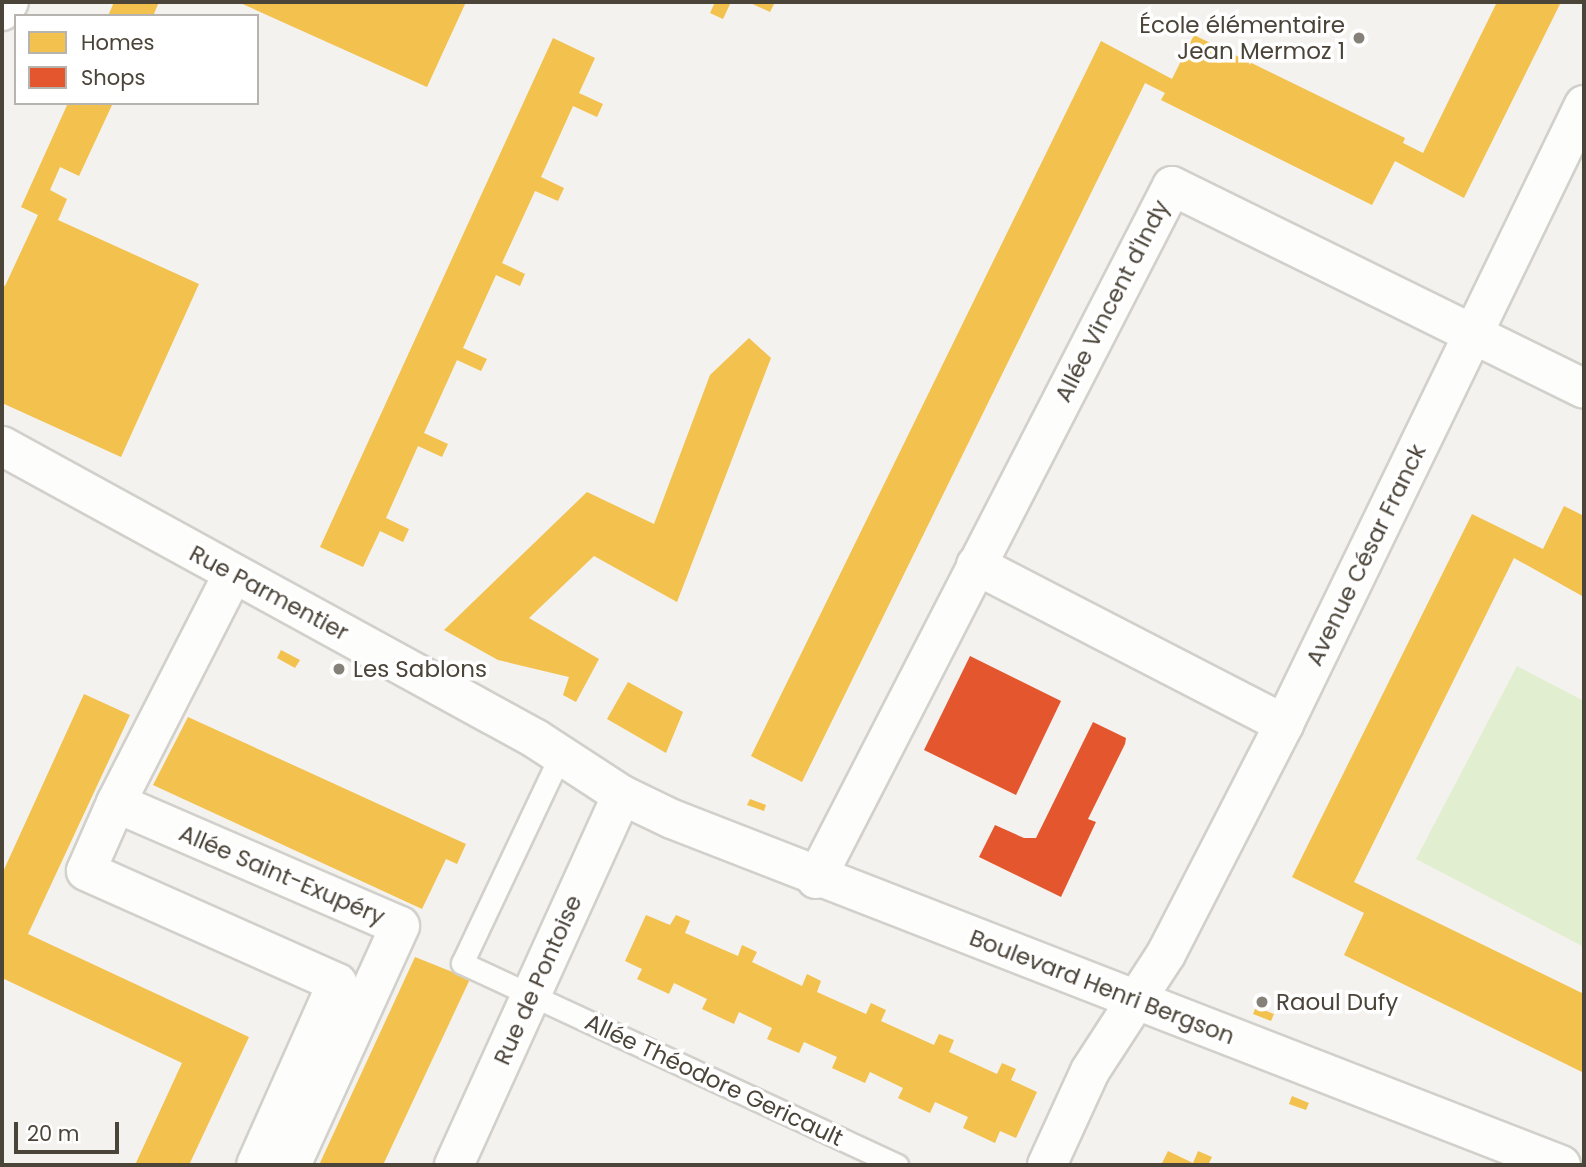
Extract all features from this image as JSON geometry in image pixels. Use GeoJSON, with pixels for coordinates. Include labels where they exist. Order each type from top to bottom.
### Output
{"type":"FeatureCollection","features":[{"type":"Feature","properties":{"kind":"street"},"geometry":{"type":"LineString","coordinates":[[2,11],[9,2]]}},
{"type":"Feature","properties":{"kind":"street","name":"Avenue César Franck"},"geometry":{"type":"LineString","coordinates":[[1047,1165],[1090,1071],[1166,954],[1284,724],[1584,105]]}},
{"type":"Feature","properties":{"kind":"street","name":"Allée Vincent d'Indy"},"geometry":{"type":"LineString","coordinates":[[816,879],[1172,186],[1475,332]]}},
{"type":"Feature","properties":{"kind":"street"},"geometry":{"type":"LineString","coordinates":[[1475,332],[1584,389]]}},
{"type":"Feature","properties":{"kind":"street","name":"Rue Parmentier"},"geometry":{"type":"LineString","coordinates":[[2,446],[560,756],[633,800]]}},
{"type":"Feature","properties":{"kind":"street"},"geometry":{"type":"LineString","coordinates":[[976,565],[1284,724]]}},
{"type":"Feature","properties":{"kind":"street"},"geometry":{"type":"LineString","coordinates":[[233,574],[116,803],[86,871],[337,983],[256,1165]]}},
{"type":"Feature","properties":{"kind":"street","name":"Boulevard Henri Bergson"},"geometry":{"type":"LineString","coordinates":[[633,800],[816,879],[1135,999],[1561,1165]]}},
{"type":"Feature","properties":{"kind":"street","name":"Rue de Pontoise"},"geometry":{"type":"LineString","coordinates":[[454,1165],[531,994],[633,800]]}},
{"type":"Feature","properties":{"kind":"street","name":"Allée Saint-Exupéry"},"geometry":{"type":"LineString","coordinates":[[116,803],[400,926],[291,1165]]}},
{"type":"Feature","properties":{"kind":"lane","name":"Allée Théodore Gericault"},"geometry":{"type":"LineString","coordinates":[[560,756],[462,963],[897,1165]]}},
{"type":"Feature","properties":{"kind":"green space"},"geometry":{"type":"Polygon","coordinates":[[[1517,666],[1584,701],[1584,947],[1416,859],[1517,666]]]}},
{"type":"Feature","properties":{"kind":"building: Homes"},"geometry":{"type":"Polygon","coordinates":[[[114,2],[159,2],[154,14],[109,14],[114,2]]]}},
{"type":"Feature","properties":{"kind":"building: Homes"},"geometry":{"type":"Polygon","coordinates":[[[238,2],[466,2],[427,87],[238,2]]]}},
{"type":"Feature","properties":{"kind":"building: Homes"},"geometry":{"type":"Polygon","coordinates":[[[715,2],[731,2],[723,19],[710,13],[715,2]]]}},
{"type":"Feature","properties":{"kind":"building: Homes"},"geometry":{"type":"Polygon","coordinates":[[[748,2],[775,2],[770,12],[748,2]]]}},
{"type":"Feature","properties":{"kind":"building: Homes"},"geometry":{"type":"Polygon","coordinates":[[[1497,2],[1561,2],[1464,198],[1395,161],[1372,205],[1161,100],[1165,93],[1145,83],[802,782],[751,756],[1101,41],[1172,79],[1194,35],[1405,138],[1403,143],[1423,153],[1497,2]]]}},
{"type":"Feature","properties":{"kind":"building: Homes"},"geometry":{"type":"Polygon","coordinates":[[[553,38],[595,58],[579,93],[603,104],[597,117],[573,106],[541,177],[564,188],[558,201],[535,191],[502,263],[525,274],[520,286],[496,275],[463,348],[487,359],[481,371],[457,360],[424,433],[448,444],[442,457],[418,446],[386,518],[409,529],[403,542],[380,531],[363,567],[320,547],[553,38]]]}},
{"type":"Feature","properties":{"kind":"building: Homes"},"geometry":{"type":"Polygon","coordinates":[[[67,105],[112,105],[79,176],[60,167],[50,190],[67,199],[58,220],[199,284],[121,457],[2,403],[2,285],[5,286],[38,215],[21,207],[67,105]]]}},
{"type":"Feature","properties":{"kind":"building: Homes"},"geometry":{"type":"Polygon","coordinates":[[[749,338],[771,358],[677,602],[594,556],[529,618],[599,659],[576,702],[563,695],[569,677],[498,660],[444,630],[587,492],[654,524],[710,375],[749,338]]]}},
{"type":"Feature","properties":{"kind":"building: Homes"},"geometry":{"type":"Polygon","coordinates":[[[1564,506],[1584,516],[1584,597],[1514,558],[1354,882],[1584,994],[1584,1073],[1344,955],[1364,913],[1292,877],[1472,514],[1543,549],[1564,506]]]}},
{"type":"Feature","properties":{"kind":"building: Homes"},"geometry":{"type":"Polygon","coordinates":[[[281,650],[300,660],[295,668],[277,658],[281,650]]]}},
{"type":"Feature","properties":{"kind":"building: Homes"},"geometry":{"type":"Polygon","coordinates":[[[628,682],[683,712],[666,753],[607,719],[628,682]]]}},
{"type":"Feature","properties":{"kind":"building: Homes"},"geometry":{"type":"Polygon","coordinates":[[[84,694],[130,715],[28,934],[249,1037],[189,1165],[135,1165],[182,1063],[2,978],[2,874],[84,694]]]}},
{"type":"Feature","properties":{"kind":"building: Homes"},"geometry":{"type":"Polygon","coordinates":[[[188,717],[466,844],[457,864],[446,859],[422,909],[153,785],[188,717]]]}},
{"type":"Feature","properties":{"kind":"building: Homes"},"geometry":{"type":"Polygon","coordinates":[[[750,799],[766,805],[764,811],[747,805],[750,799]]]}},
{"type":"Feature","properties":{"kind":"building: Homes"},"geometry":{"type":"Polygon","coordinates":[[[646,915],[670,925],[676,915],[690,921],[685,933],[738,956],[742,945],[757,952],[752,962],[802,986],[807,974],[821,981],[817,992],[866,1014],[871,1003],[886,1010],[881,1021],[934,1045],[939,1034],[954,1040],[949,1052],[997,1074],[1002,1063],[1016,1069],[1011,1080],[1037,1092],[1016,1138],[1000,1131],[995,1143],[963,1128],[968,1117],[935,1102],[930,1113],[898,1098],[903,1088],[870,1072],[865,1083],[832,1068],[837,1057],[804,1042],[799,1053],[767,1039],[772,1028],[739,1012],[734,1024],[702,1009],[707,999],[674,983],[669,994],[637,979],[642,969],[625,961],[646,915]]]}},
{"type":"Feature","properties":{"kind":"building: Homes"},"geometry":{"type":"Polygon","coordinates":[[[415,957],[470,979],[383,1165],[319,1165],[415,957]]]}},
{"type":"Feature","properties":{"kind":"building: Homes"},"geometry":{"type":"Polygon","coordinates":[[[1256,1007],[1274,1014],[1271,1021],[1253,1014],[1256,1007]]]}},
{"type":"Feature","properties":{"kind":"building: Homes"},"geometry":{"type":"Polygon","coordinates":[[[1292,1096],[1309,1103],[1306,1110],[1289,1104],[1292,1096]]]}},
{"type":"Feature","properties":{"kind":"building: Homes"},"geometry":{"type":"Polygon","coordinates":[[[1168,1151],[1193,1163],[1198,1151],[1212,1157],[1208,1165],[1161,1165],[1168,1151]]]}},
{"type":"Feature","properties":{"kind":"building: Shops"},"geometry":{"type":"Polygon","coordinates":[[[970,656],[1061,701],[1016,795],[924,750],[970,656]]]}},
{"type":"Feature","properties":{"kind":"building: Shops"},"geometry":{"type":"Polygon","coordinates":[[[1093,722],[1126,738],[1125,744],[1088,819],[1096,822],[1061,897],[979,857],[995,825],[1024,838],[1036,838],[1093,722]]]}},
{"type":"Feature","properties":{"kind":"place","name":"École élémentaire Jean Mermoz 1"},"geometry":{"type":"Point","coordinates":[1359,38]}},
{"type":"Feature","properties":{"kind":"place","name":"Les Sablons"},"geometry":{"type":"Point","coordinates":[339,669]}},
{"type":"Feature","properties":{"kind":"place","name":"Raoul Dufy"},"geometry":{"type":"Point","coordinates":[1262,1002]}}]}
